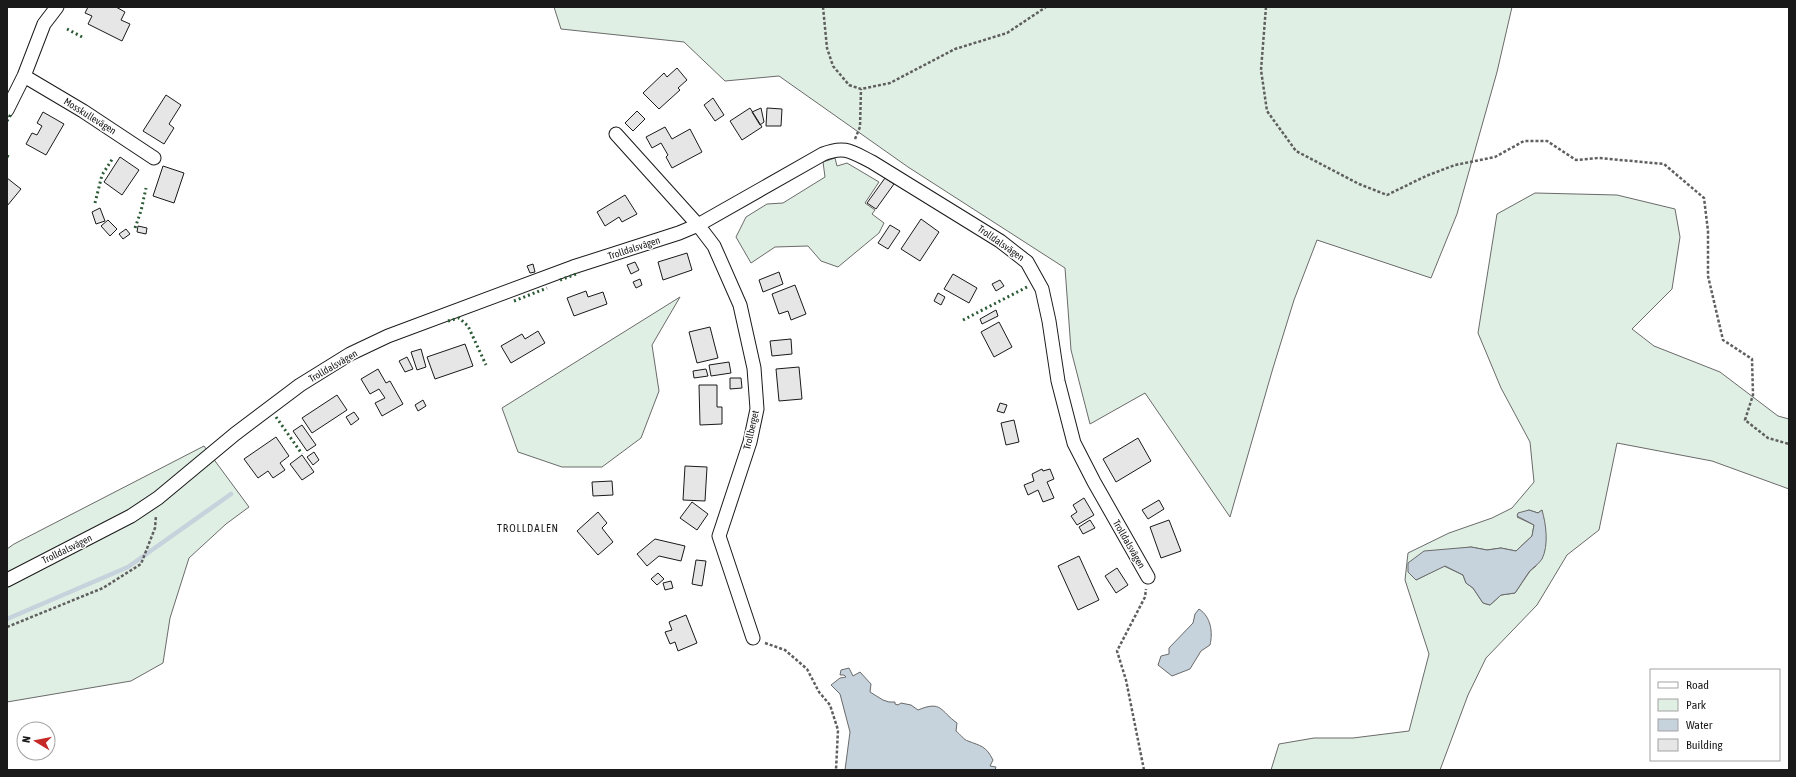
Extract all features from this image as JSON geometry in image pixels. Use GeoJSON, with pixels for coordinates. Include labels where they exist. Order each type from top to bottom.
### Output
{"type":"FeatureCollection","features":[{"type":"Feature","properties":{"kind":"street"},"geometry":{"type":"LineString","coordinates":[[7,110],[24,76],[44,24],[57,7]]}},
{"type":"Feature","properties":{"kind":"street","name":"Mosskullevägen"},"geometry":{"type":"LineString","coordinates":[[24,76],[83,111],[154,158]]}},
{"type":"Feature","properties":{"kind":"street"},"geometry":{"type":"LineString","coordinates":[[616,134],[698,225]]}},
{"type":"Feature","properties":{"kind":"street","name":"Trolldalsvägen"},"geometry":{"type":"LineString","coordinates":[[7,580],[124,520],[158,498],[236,434],[300,385],[350,354],[388,336],[573,268],[679,233],[698,225],[823,154],[837,148],[850,151],[872,162],[1000,241],[1027,262],[1042,289],[1049,321],[1058,381],[1074,443],[1094,482],[1148,577]]}},
{"type":"Feature","properties":{"kind":"street","name":"Trollberget"},"geometry":{"type":"LineString","coordinates":[[698,225],[714,246],[740,305],[754,368],[757,409],[752,435],[719,536],[753,638]]}},
{"type":"Feature","properties":{"kind":"path"},"geometry":{"type":"LineString","coordinates":[[824,7],[827,48],[833,66],[849,85],[861,90],[890,83],[955,49],[1007,33],[1046,7]]}},
{"type":"Feature","properties":{"kind":"path"},"geometry":{"type":"LineString","coordinates":[[1266,7],[1261,70],[1267,111],[1296,151],[1359,184],[1387,195],[1426,176],[1455,165],[1495,157],[1524,141],[1547,141],[1576,160],[1599,158],[1664,164],[1704,198],[1708,231],[1708,276],[1723,340],[1752,359],[1753,395],[1745,420],[1768,438],[1789,444]]}},
{"type":"Feature","properties":{"kind":"path"},"geometry":{"type":"LineString","coordinates":[[850,151],[860,127],[861,90]]}},
{"type":"Feature","properties":{"kind":"path"},"geometry":{"type":"LineString","coordinates":[[7,627],[103,588],[141,564],[155,528],[158,498]]}},
{"type":"Feature","properties":{"kind":"path"},"geometry":{"type":"LineString","coordinates":[[1144,770],[1126,680],[1117,651],[1145,597],[1148,577]]}},
{"type":"Feature","properties":{"kind":"path"},"geometry":{"type":"LineString","coordinates":[[753,638],[785,650],[807,669],[819,692],[830,705],[838,730],[836,770]]}},
{"type":"Feature","properties":{"kind":"green space"},"geometry":{"type":"Polygon","coordinates":[[[554,7],[1512,7],[1497,72],[1457,214],[1431,278],[1317,240],[1294,300],[1230,517],[1145,393],[1090,424],[1071,350],[1065,268],[908,167],[779,76],[725,81],[684,42],[561,29],[554,7]]]}},
{"type":"Feature","properties":{"kind":"green space"},"geometry":{"type":"Polygon","coordinates":[[[835,158],[837,166],[847,163],[879,182],[865,203],[875,210],[872,214],[884,223],[879,233],[838,267],[821,261],[808,246],[775,247],[751,263],[736,237],[746,217],[767,204],[783,203],[825,177],[823,162],[835,158]]]}},
{"type":"Feature","properties":{"kind":"green space"},"geometry":{"type":"Polygon","coordinates":[[[1535,193],[1617,195],[1675,209],[1680,237],[1672,289],[1632,329],[1654,346],[1720,372],[1778,416],[1789,419],[1789,489],[1712,461],[1617,443],[1599,530],[1567,555],[1537,605],[1486,658],[1468,695],[1440,770],[1271,770],[1279,744],[1314,738],[1353,738],[1409,731],[1429,654],[1405,580],[1408,553],[1449,533],[1492,518],[1512,508],[1534,482],[1530,442],[1501,388],[1478,333],[1497,214],[1535,193]],[[1529,510],[1517,517],[1534,525],[1532,536],[1516,551],[1501,548],[1487,550],[1471,547],[1453,550],[1408,572],[1416,580],[1444,566],[1463,575],[1466,583],[1473,588],[1483,603],[1490,605],[1501,595],[1515,593],[1530,571],[1536,566],[1542,510],[1538,513],[1529,510]]]}},
{"type":"Feature","properties":{"kind":"green space"},"geometry":{"type":"Polygon","coordinates":[[[680,297],[652,345],[659,391],[641,438],[602,467],[562,467],[518,452],[502,408],[680,297]]]}},
{"type":"Feature","properties":{"kind":"green space"},"geometry":{"type":"Polygon","coordinates":[[[204,446],[249,507],[226,524],[189,558],[170,618],[163,663],[131,681],[7,702],[7,549],[204,446]]]}},
{"type":"Feature","properties":{"kind":"water"},"geometry":{"type":"Polygon","coordinates":[[[1529,510],[1538,513],[1542,510],[1546,528],[1546,547],[1542,559],[1529,572],[1515,593],[1501,595],[1490,605],[1483,603],[1473,588],[1466,583],[1463,575],[1445,566],[1416,580],[1408,572],[1408,563],[1424,551],[1471,547],[1487,550],[1501,548],[1516,551],[1532,536],[1534,525],[1517,516],[1518,513],[1529,510]]]}},
{"type":"Feature","properties":{"kind":"water"},"geometry":{"type":"Polygon","coordinates":[[[1199,609],[1209,620],[1211,630],[1210,645],[1201,651],[1190,669],[1172,676],[1158,665],[1161,656],[1169,654],[1169,648],[1193,623],[1195,614],[1199,609]]]}},
{"type":"Feature","properties":{"kind":"water"},"geometry":{"type":"Polygon","coordinates":[[[849,668],[853,676],[860,672],[871,684],[870,692],[883,700],[895,702],[895,704],[898,705],[901,703],[911,705],[918,710],[932,706],[940,708],[957,723],[956,731],[966,740],[983,747],[988,752],[993,760],[990,766],[996,767],[995,770],[845,770],[850,732],[840,694],[831,685],[840,678],[846,677],[844,675],[840,675],[841,670],[849,668]]]}},
{"type":"Feature","properties":{"kind":"building"},"geometry":{"type":"Polygon","coordinates":[[[88,7],[116,7],[125,12],[121,20],[130,24],[122,41],[88,24],[92,16],[85,13],[88,7]]]}},
{"type":"Feature","properties":{"kind":"building"},"geometry":{"type":"Polygon","coordinates":[[[677,68],[687,80],[678,88],[680,90],[659,109],[643,93],[664,73],[667,77],[677,68]]]}},
{"type":"Feature","properties":{"kind":"building"},"geometry":{"type":"Polygon","coordinates":[[[166,95],[181,105],[169,124],[174,128],[164,144],[143,131],[166,95]]]}},
{"type":"Feature","properties":{"kind":"building"},"geometry":{"type":"Polygon","coordinates":[[[713,98],[724,115],[715,121],[704,105],[713,98]]]}},
{"type":"Feature","properties":{"kind":"building"},"geometry":{"type":"Polygon","coordinates":[[[750,108],[762,127],[742,140],[730,121],[750,108]]]}},
{"type":"Feature","properties":{"kind":"building"},"geometry":{"type":"Polygon","coordinates":[[[761,108],[764,122],[760,125],[752,112],[761,108]]]}},
{"type":"Feature","properties":{"kind":"building"},"geometry":{"type":"Polygon","coordinates":[[[767,108],[782,109],[781,126],[766,126],[767,108]]]}},
{"type":"Feature","properties":{"kind":"building"},"geometry":{"type":"Polygon","coordinates":[[[637,111],[645,119],[633,131],[625,123],[637,111]]]}},
{"type":"Feature","properties":{"kind":"building"},"geometry":{"type":"Polygon","coordinates":[[[43,112],[64,124],[46,155],[26,144],[32,133],[37,135],[42,126],[37,123],[43,112]]]}},
{"type":"Feature","properties":{"kind":"building"},"geometry":{"type":"Polygon","coordinates":[[[665,127],[672,139],[690,129],[702,152],[672,168],[666,157],[668,155],[661,143],[652,148],[646,137],[665,127]]]}},
{"type":"Feature","properties":{"kind":"building"},"geometry":{"type":"Polygon","coordinates":[[[120,157],[139,170],[122,195],[104,182],[120,157]]]}},
{"type":"Feature","properties":{"kind":"building"},"geometry":{"type":"Polygon","coordinates":[[[163,166],[184,173],[174,203],[153,196],[163,166]]]}},
{"type":"Feature","properties":{"kind":"building"},"geometry":{"type":"Polygon","coordinates":[[[7,178],[21,189],[7,206],[7,178]]]}},
{"type":"Feature","properties":{"kind":"building"},"geometry":{"type":"Polygon","coordinates":[[[885,178],[894,184],[876,209],[867,203],[885,178]]]}},
{"type":"Feature","properties":{"kind":"building"},"geometry":{"type":"Polygon","coordinates":[[[625,195],[637,214],[622,222],[619,217],[605,226],[597,212],[625,195]]]}},
{"type":"Feature","properties":{"kind":"building"},"geometry":{"type":"Polygon","coordinates":[[[100,208],[105,221],[96,224],[92,212],[100,208]]]}},
{"type":"Feature","properties":{"kind":"building"},"geometry":{"type":"Polygon","coordinates":[[[921,219],[939,232],[920,261],[901,249],[921,219]]]}},
{"type":"Feature","properties":{"kind":"building"},"geometry":{"type":"Polygon","coordinates":[[[108,220],[117,229],[110,236],[101,226],[108,220]]]}},
{"type":"Feature","properties":{"kind":"building"},"geometry":{"type":"Polygon","coordinates":[[[890,225],[900,231],[888,249],[878,243],[890,225]]]}},
{"type":"Feature","properties":{"kind":"building"},"geometry":{"type":"Polygon","coordinates":[[[138,226],[147,228],[146,234],[137,232],[138,226]]]}},
{"type":"Feature","properties":{"kind":"building"},"geometry":{"type":"Polygon","coordinates":[[[126,229],[130,234],[123,239],[119,234],[126,229]]]}},
{"type":"Feature","properties":{"kind":"building"},"geometry":{"type":"Polygon","coordinates":[[[687,253],[692,270],[663,280],[658,262],[687,253]]]}},
{"type":"Feature","properties":{"kind":"building"},"geometry":{"type":"Polygon","coordinates":[[[635,262],[639,270],[631,274],[627,265],[635,262]]]}},
{"type":"Feature","properties":{"kind":"building"},"geometry":{"type":"Polygon","coordinates":[[[533,264],[535,272],[530,273],[527,266],[533,264]]]}},
{"type":"Feature","properties":{"kind":"building"},"geometry":{"type":"Polygon","coordinates":[[[779,272],[783,284],[763,292],[759,280],[779,272]]]}},
{"type":"Feature","properties":{"kind":"building"},"geometry":{"type":"Polygon","coordinates":[[[953,274],[977,288],[969,303],[944,289],[953,274]]]}},
{"type":"Feature","properties":{"kind":"building"},"geometry":{"type":"Polygon","coordinates":[[[640,279],[642,285],[636,288],[633,282],[640,279]]]}},
{"type":"Feature","properties":{"kind":"building"},"geometry":{"type":"Polygon","coordinates":[[[1000,280],[1004,286],[996,291],[992,284],[1000,280]]]}},
{"type":"Feature","properties":{"kind":"building"},"geometry":{"type":"Polygon","coordinates":[[[795,285],[806,314],[791,320],[788,311],[779,314],[772,294],[795,285]]]}},
{"type":"Feature","properties":{"kind":"building"},"geometry":{"type":"Polygon","coordinates":[[[586,291],[588,297],[603,292],[607,304],[574,316],[567,298],[586,291]]]}},
{"type":"Feature","properties":{"kind":"building"},"geometry":{"type":"Polygon","coordinates":[[[938,293],[945,297],[941,305],[934,301],[938,293]]]}},
{"type":"Feature","properties":{"kind":"building"},"geometry":{"type":"Polygon","coordinates":[[[996,310],[998,316],[982,324],[980,319],[996,310]]]}},
{"type":"Feature","properties":{"kind":"building"},"geometry":{"type":"Polygon","coordinates":[[[999,322],[1012,347],[994,357],[981,332],[999,322]]]}},
{"type":"Feature","properties":{"kind":"building"},"geometry":{"type":"Polygon","coordinates":[[[710,327],[718,358],[697,363],[689,332],[710,327]]]}},
{"type":"Feature","properties":{"kind":"building"},"geometry":{"type":"Polygon","coordinates":[[[538,331],[545,343],[511,363],[501,346],[522,334],[525,339],[538,331]]]}},
{"type":"Feature","properties":{"kind":"building"},"geometry":{"type":"Polygon","coordinates":[[[791,339],[792,354],[772,356],[770,341],[791,339]]]}},
{"type":"Feature","properties":{"kind":"building"},"geometry":{"type":"Polygon","coordinates":[[[465,344],[473,366],[435,379],[427,357],[465,344]]]}},
{"type":"Feature","properties":{"kind":"building"},"geometry":{"type":"Polygon","coordinates":[[[421,349],[426,367],[417,370],[411,352],[421,349]]]}},
{"type":"Feature","properties":{"kind":"building"},"geometry":{"type":"Polygon","coordinates":[[[407,357],[413,369],[405,372],[399,361],[407,357]]]}},
{"type":"Feature","properties":{"kind":"building"},"geometry":{"type":"Polygon","coordinates":[[[729,362],[731,373],[711,376],[709,365],[729,362]]]}},
{"type":"Feature","properties":{"kind":"building"},"geometry":{"type":"Polygon","coordinates":[[[799,367],[802,399],[779,401],[776,369],[799,367]]]}},
{"type":"Feature","properties":{"kind":"building"},"geometry":{"type":"Polygon","coordinates":[[[378,369],[386,383],[390,381],[403,404],[382,416],[375,403],[385,398],[379,389],[370,394],[361,379],[378,369]]]}},
{"type":"Feature","properties":{"kind":"building"},"geometry":{"type":"Polygon","coordinates":[[[706,369],[708,376],[694,378],[693,371],[706,369]]]}},
{"type":"Feature","properties":{"kind":"building"},"geometry":{"type":"Polygon","coordinates":[[[730,378],[741,378],[742,388],[730,389],[730,378]]]}},
{"type":"Feature","properties":{"kind":"building"},"geometry":{"type":"Polygon","coordinates":[[[699,385],[717,385],[717,407],[722,407],[722,424],[700,425],[699,385]]]}},
{"type":"Feature","properties":{"kind":"building"},"geometry":{"type":"Polygon","coordinates":[[[337,395],[347,410],[312,433],[302,418],[337,395]]]}},
{"type":"Feature","properties":{"kind":"building"},"geometry":{"type":"Polygon","coordinates":[[[423,400],[426,406],[418,411],[415,405],[423,400]]]}},
{"type":"Feature","properties":{"kind":"building"},"geometry":{"type":"Polygon","coordinates":[[[1000,403],[1007,405],[1004,413],[997,411],[1000,403]]]}},
{"type":"Feature","properties":{"kind":"building"},"geometry":{"type":"Polygon","coordinates":[[[354,412],[359,419],[351,425],[346,417],[354,412]]]}},
{"type":"Feature","properties":{"kind":"building"},"geometry":{"type":"Polygon","coordinates":[[[1014,420],[1019,442],[1006,445],[1001,423],[1014,420]]]}},
{"type":"Feature","properties":{"kind":"building"},"geometry":{"type":"Polygon","coordinates":[[[302,425],[316,445],[307,451],[293,431],[302,425]]]}},
{"type":"Feature","properties":{"kind":"building"},"geometry":{"type":"Polygon","coordinates":[[[276,437],[289,456],[280,463],[285,470],[273,478],[268,471],[258,478],[244,459],[276,437]]]}},
{"type":"Feature","properties":{"kind":"building"},"geometry":{"type":"Polygon","coordinates":[[[1138,438],[1151,461],[1116,482],[1103,459],[1138,438]]]}},
{"type":"Feature","properties":{"kind":"building"},"geometry":{"type":"Polygon","coordinates":[[[314,452],[319,460],[313,465],[307,457],[314,452]]]}},
{"type":"Feature","properties":{"kind":"building"},"geometry":{"type":"Polygon","coordinates":[[[302,455],[314,472],[302,480],[290,464],[302,455]]]}},
{"type":"Feature","properties":{"kind":"building"},"geometry":{"type":"Polygon","coordinates":[[[685,466],[707,467],[705,501],[683,500],[685,466]]]}},
{"type":"Feature","properties":{"kind":"building"},"geometry":{"type":"Polygon","coordinates":[[[1042,469],[1043,471],[1050,469],[1054,479],[1047,482],[1054,498],[1043,502],[1038,490],[1028,495],[1024,485],[1034,481],[1032,474],[1042,469]]]}},
{"type":"Feature","properties":{"kind":"building"},"geometry":{"type":"Polygon","coordinates":[[[612,481],[613,495],[593,496],[592,482],[612,481]]]}},
{"type":"Feature","properties":{"kind":"building"},"geometry":{"type":"Polygon","coordinates":[[[1084,498],[1094,515],[1077,525],[1071,516],[1077,512],[1073,505],[1084,498]]]}},
{"type":"Feature","properties":{"kind":"building"},"geometry":{"type":"Polygon","coordinates":[[[1159,500],[1164,509],[1148,519],[1142,510],[1159,500]]]}},
{"type":"Feature","properties":{"kind":"building"},"geometry":{"type":"Polygon","coordinates":[[[692,502],[708,514],[697,530],[680,518],[692,502]]]}},
{"type":"Feature","properties":{"kind":"building"},"geometry":{"type":"Polygon","coordinates":[[[598,512],[607,523],[602,528],[613,542],[598,555],[577,531],[598,512]]]}},
{"type":"Feature","properties":{"kind":"building"},"geometry":{"type":"Polygon","coordinates":[[[1090,520],[1095,528],[1083,534],[1079,527],[1090,520]]]}},
{"type":"Feature","properties":{"kind":"building"},"geometry":{"type":"Polygon","coordinates":[[[1169,520],[1181,551],[1161,558],[1150,527],[1169,520]]]}},
{"type":"Feature","properties":{"kind":"building"},"geometry":{"type":"Polygon","coordinates":[[[655,539],[685,546],[681,561],[659,556],[647,566],[637,554],[655,539]]]}},
{"type":"Feature","properties":{"kind":"building"},"geometry":{"type":"Polygon","coordinates":[[[1079,556],[1099,600],[1078,610],[1058,566],[1079,556]]]}},
{"type":"Feature","properties":{"kind":"building"},"geometry":{"type":"Polygon","coordinates":[[[696,560],[706,561],[702,586],[692,584],[696,560]]]}},
{"type":"Feature","properties":{"kind":"building"},"geometry":{"type":"Polygon","coordinates":[[[1117,568],[1128,585],[1116,593],[1105,576],[1117,568]]]}},
{"type":"Feature","properties":{"kind":"building"},"geometry":{"type":"Polygon","coordinates":[[[658,573],[664,579],[657,585],[651,579],[658,573]]]}},
{"type":"Feature","properties":{"kind":"building"},"geometry":{"type":"Polygon","coordinates":[[[671,581],[673,588],[665,590],[663,583],[671,581]]]}},
{"type":"Feature","properties":{"kind":"building"},"geometry":{"type":"Polygon","coordinates":[[[686,615],[697,643],[678,651],[675,642],[670,644],[665,632],[672,630],[669,622],[686,615]]]}},
{"type":"Feature","properties":{"kind":"waterway"},"geometry":{"type":"LineString","coordinates":[[7,619],[128,567],[231,494]]}},
{"type":"Feature","properties":{"kind":"hedge"},"geometry":{"type":"LineString","coordinates":[[67,29],[84,38]]}},
{"type":"Feature","properties":{"kind":"hedge"},"geometry":{"type":"LineString","coordinates":[[7,121],[11,114]]}},
{"type":"Feature","properties":{"kind":"hedge"},"geometry":{"type":"LineString","coordinates":[[7,156],[11,158]]}},
{"type":"Feature","properties":{"kind":"hedge"},"geometry":{"type":"LineString","coordinates":[[95,203],[102,175],[113,158]]}},
{"type":"Feature","properties":{"kind":"hedge"},"geometry":{"type":"LineString","coordinates":[[135,228],[141,211],[146,188]]}},
{"type":"Feature","properties":{"kind":"hedge"},"geometry":{"type":"LineString","coordinates":[[560,280],[579,273]]}},
{"type":"Feature","properties":{"kind":"hedge"},"geometry":{"type":"LineString","coordinates":[[963,320],[1027,287]]}},
{"type":"Feature","properties":{"kind":"hedge"},"geometry":{"type":"LineString","coordinates":[[514,301],[547,288]]}},
{"type":"Feature","properties":{"kind":"hedge"},"geometry":{"type":"LineString","coordinates":[[448,321],[459,318],[468,326],[486,365]]}},
{"type":"Feature","properties":{"kind":"hedge"},"geometry":{"type":"LineString","coordinates":[[276,417],[302,454]]}},
{"type":"Feature","properties":{"kind":"district","name":"TROLLDALEN"},"geometry":{"type":"Point","coordinates":[528,528]}}]}
